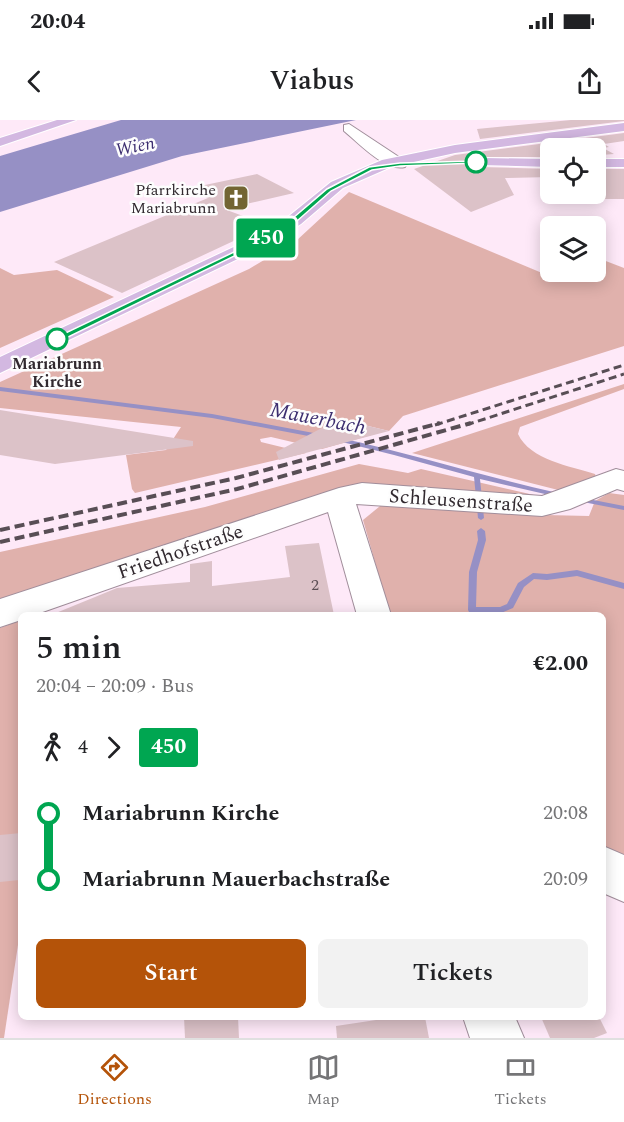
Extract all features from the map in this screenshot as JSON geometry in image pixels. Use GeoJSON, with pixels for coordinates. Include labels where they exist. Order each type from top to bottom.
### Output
{"type":"FeatureCollection","features":[{"type":"Feature","properties":{"kind":"main road"},"geometry":{"type":"LineString","coordinates":[[0,142],[70,120]]}},
{"type":"Feature","properties":{"kind":"main road"},"geometry":{"type":"LineString","coordinates":[[1,366],[263,240],[295,220],[329,190],[371,168],[430,152],[624,127]]}},
{"type":"Feature","properties":{"kind":"main road"},"geometry":{"type":"LineString","coordinates":[[430,152],[452,160],[471,162]]}},
{"type":"Feature","properties":{"kind":"main road"},"geometry":{"type":"LineString","coordinates":[[397,162],[540,163]]}},
{"type":"Feature","properties":{"kind":"main road"},"geometry":{"type":"LineString","coordinates":[[606,163],[624,163]]}},
{"type":"Feature","properties":{"kind":"street"},"geometry":{"type":"LineString","coordinates":[[349,128],[383,155],[397,162]]}},
{"type":"Feature","properties":{"kind":"street","name":"Schleusenstraße"},"geometry":{"type":"LineString","coordinates":[[351,495],[542,506],[560,502],[612,483]]}},
{"type":"Feature","properties":{"kind":"street"},"geometry":{"type":"LineString","coordinates":[[351,495],[373,612]]}},
{"type":"Feature","properties":{"kind":"street","name":"Friedhofstraße"},"geometry":{"type":"LineString","coordinates":[[0,613],[351,495]]}},
{"type":"Feature","properties":{"kind":"street"},"geometry":{"type":"LineString","coordinates":[[606,870],[624,879]]}},
{"type":"Feature","properties":{"kind":"street"},"geometry":{"type":"LineString","coordinates":[[490,1020],[497,1038]]}},
{"type":"Feature","properties":{"kind":"shaded area"},"geometry":{"type":"Polygon","coordinates":[[[349,192],[540,272],[540,282],[606,282],[606,261],[624,268],[624,346],[403,416],[389,431],[339,419],[375,434],[322,449],[271,437],[260,439],[261,442],[306,453],[135,493],[132,489],[126,455],[166,450],[181,427],[0,408],[0,382],[249,269],[296,241],[349,192]]]}},
{"type":"Feature","properties":{"kind":"shaded area"},"geometry":{"type":"Polygon","coordinates":[[[0,268],[14,275],[57,270],[114,297],[0,348],[0,268]]]}},
{"type":"Feature","properties":{"kind":"shaded area"},"geometry":{"type":"Polygon","coordinates":[[[624,384],[624,389],[520,427],[518,434],[524,443],[541,456],[595,474],[597,480],[566,492],[412,453],[624,384]]]}},
{"type":"Feature","properties":{"kind":"shaded area"},"geometry":{"type":"Polygon","coordinates":[[[359,464],[408,473],[421,469],[547,498],[362,487],[0,605],[0,552],[205,507],[359,464]]]}},
{"type":"Feature","properties":{"kind":"shaded area"},"geometry":{"type":"Polygon","coordinates":[[[609,493],[624,495],[624,863],[606,855],[606,612],[389,612],[363,520],[385,502],[545,515],[589,516],[595,501],[609,493]]]}},
{"type":"Feature","properties":{"kind":"shaded area"},"geometry":{"type":"Polygon","coordinates":[[[18,621],[18,945],[4,1038],[0,1038],[0,628],[18,621]]]}},
{"type":"Feature","properties":{"kind":"water","name":"Wien"},"geometry":{"type":"Polygon","coordinates":[[[121,120],[356,120],[182,156],[0,212],[0,156],[121,120]]]}},
{"type":"Feature","properties":{"kind":"building"},"geometry":{"type":"Polygon","coordinates":[[[571,120],[624,121],[480,139],[477,129],[571,120]]]}},
{"type":"Feature","properties":{"kind":"building"},"geometry":{"type":"Polygon","coordinates":[[[624,133],[624,141],[606,144],[606,138],[586,138],[624,133]]]}},
{"type":"Feature","properties":{"kind":"building"},"geometry":{"type":"Polygon","coordinates":[[[540,144],[540,157],[479,157],[475,163],[479,167],[540,169],[540,177],[505,178],[514,195],[471,212],[414,169],[455,155],[540,144]]]}},
{"type":"Feature","properties":{"kind":"building"},"geometry":{"type":"Polygon","coordinates":[[[606,169],[624,169],[624,199],[606,199],[606,169]]]}},
{"type":"Feature","properties":{"kind":"building"},"geometry":{"type":"Polygon","coordinates":[[[257,174],[294,193],[224,209],[268,225],[122,293],[54,262],[208,198],[186,189],[257,174]]]}},
{"type":"Feature","properties":{"kind":"building"},"geometry":{"type":"Polygon","coordinates":[[[0,410],[193,441],[193,446],[55,464],[0,455],[0,410]]]}},
{"type":"Feature","properties":{"kind":"building"},"geometry":{"type":"Polygon","coordinates":[[[339,419],[389,431],[279,460],[276,452],[339,419]]]}},
{"type":"Feature","properties":{"kind":"building"},"geometry":{"type":"Polygon","coordinates":[[[319,543],[333,612],[58,612],[117,588],[190,582],[190,564],[212,561],[212,586],[290,577],[285,546],[319,543]]]}},
{"type":"Feature","properties":{"kind":"building"},"geometry":{"type":"Polygon","coordinates":[[[18,833],[18,880],[0,882],[0,835],[18,833]]]}},
{"type":"Feature","properties":{"kind":"building"},"geometry":{"type":"Polygon","coordinates":[[[184,1020],[238,1020],[239,1038],[185,1038],[184,1020]]]}},
{"type":"Feature","properties":{"kind":"building"},"geometry":{"type":"Polygon","coordinates":[[[376,1020],[426,1020],[429,1038],[337,1038],[336,1026],[376,1020]]]}},
{"type":"Feature","properties":{"kind":"building"},"geometry":{"type":"Polygon","coordinates":[[[542,1020],[600,1020],[607,1033],[594,1038],[550,1038],[542,1020]]]}},
{"type":"Feature","properties":{"kind":"waterway","name":"Mauerbach"},"geometry":{"type":"LineString","coordinates":[[0,389],[212,416],[319,436]]}},
{"type":"Feature","properties":{"kind":"waterway","name":"Mauerbach"},"geometry":{"type":"LineString","coordinates":[[340,440],[503,483],[558,495]]}},
{"type":"Feature","properties":{"kind":"waterway"},"geometry":{"type":"LineString","coordinates":[[477,478],[481,518]]}},
{"type":"Feature","properties":{"kind":"waterway","name":"Mauerbach"},"geometry":{"type":"LineString","coordinates":[[578,499],[624,508]]}},
{"type":"Feature","properties":{"kind":"waterway"},"geometry":{"type":"LineString","coordinates":[[481,531],[482,540],[473,572],[472,610],[501,610],[510,606],[521,585],[533,576],[547,577],[577,573],[624,586]]}},
{"type":"Feature","properties":{"kind":"railway"},"geometry":{"type":"LineString","coordinates":[[435,425],[624,365]]}},
{"type":"Feature","properties":{"kind":"railway"},"geometry":{"type":"LineString","coordinates":[[466,425],[624,374]]}},
{"type":"Feature","properties":{"kind":"railway"},"geometry":{"type":"LineString","coordinates":[[0,530],[236,478],[440,423]]}},
{"type":"Feature","properties":{"kind":"railway"},"geometry":{"type":"LineString","coordinates":[[0,542],[237,489],[471,423]]}},
{"type":"Feature","properties":{"kind":"bus line","name":"450"},"geometry":{"type":"LineString","coordinates":[[57,339],[263,240],[295,220],[329,190],[371,168],[400,164],[476,162]]}},
{"type":"Feature","properties":{"kind":"place","name":"Pfarrkirche Mariabrunn"},"geometry":{"type":"Point","coordinates":[236,198]}},
{"type":"Feature","properties":{"kind":"place","name":"Mariabrunn Kirche"},"geometry":{"type":"Point","coordinates":[57,339]}}]}
